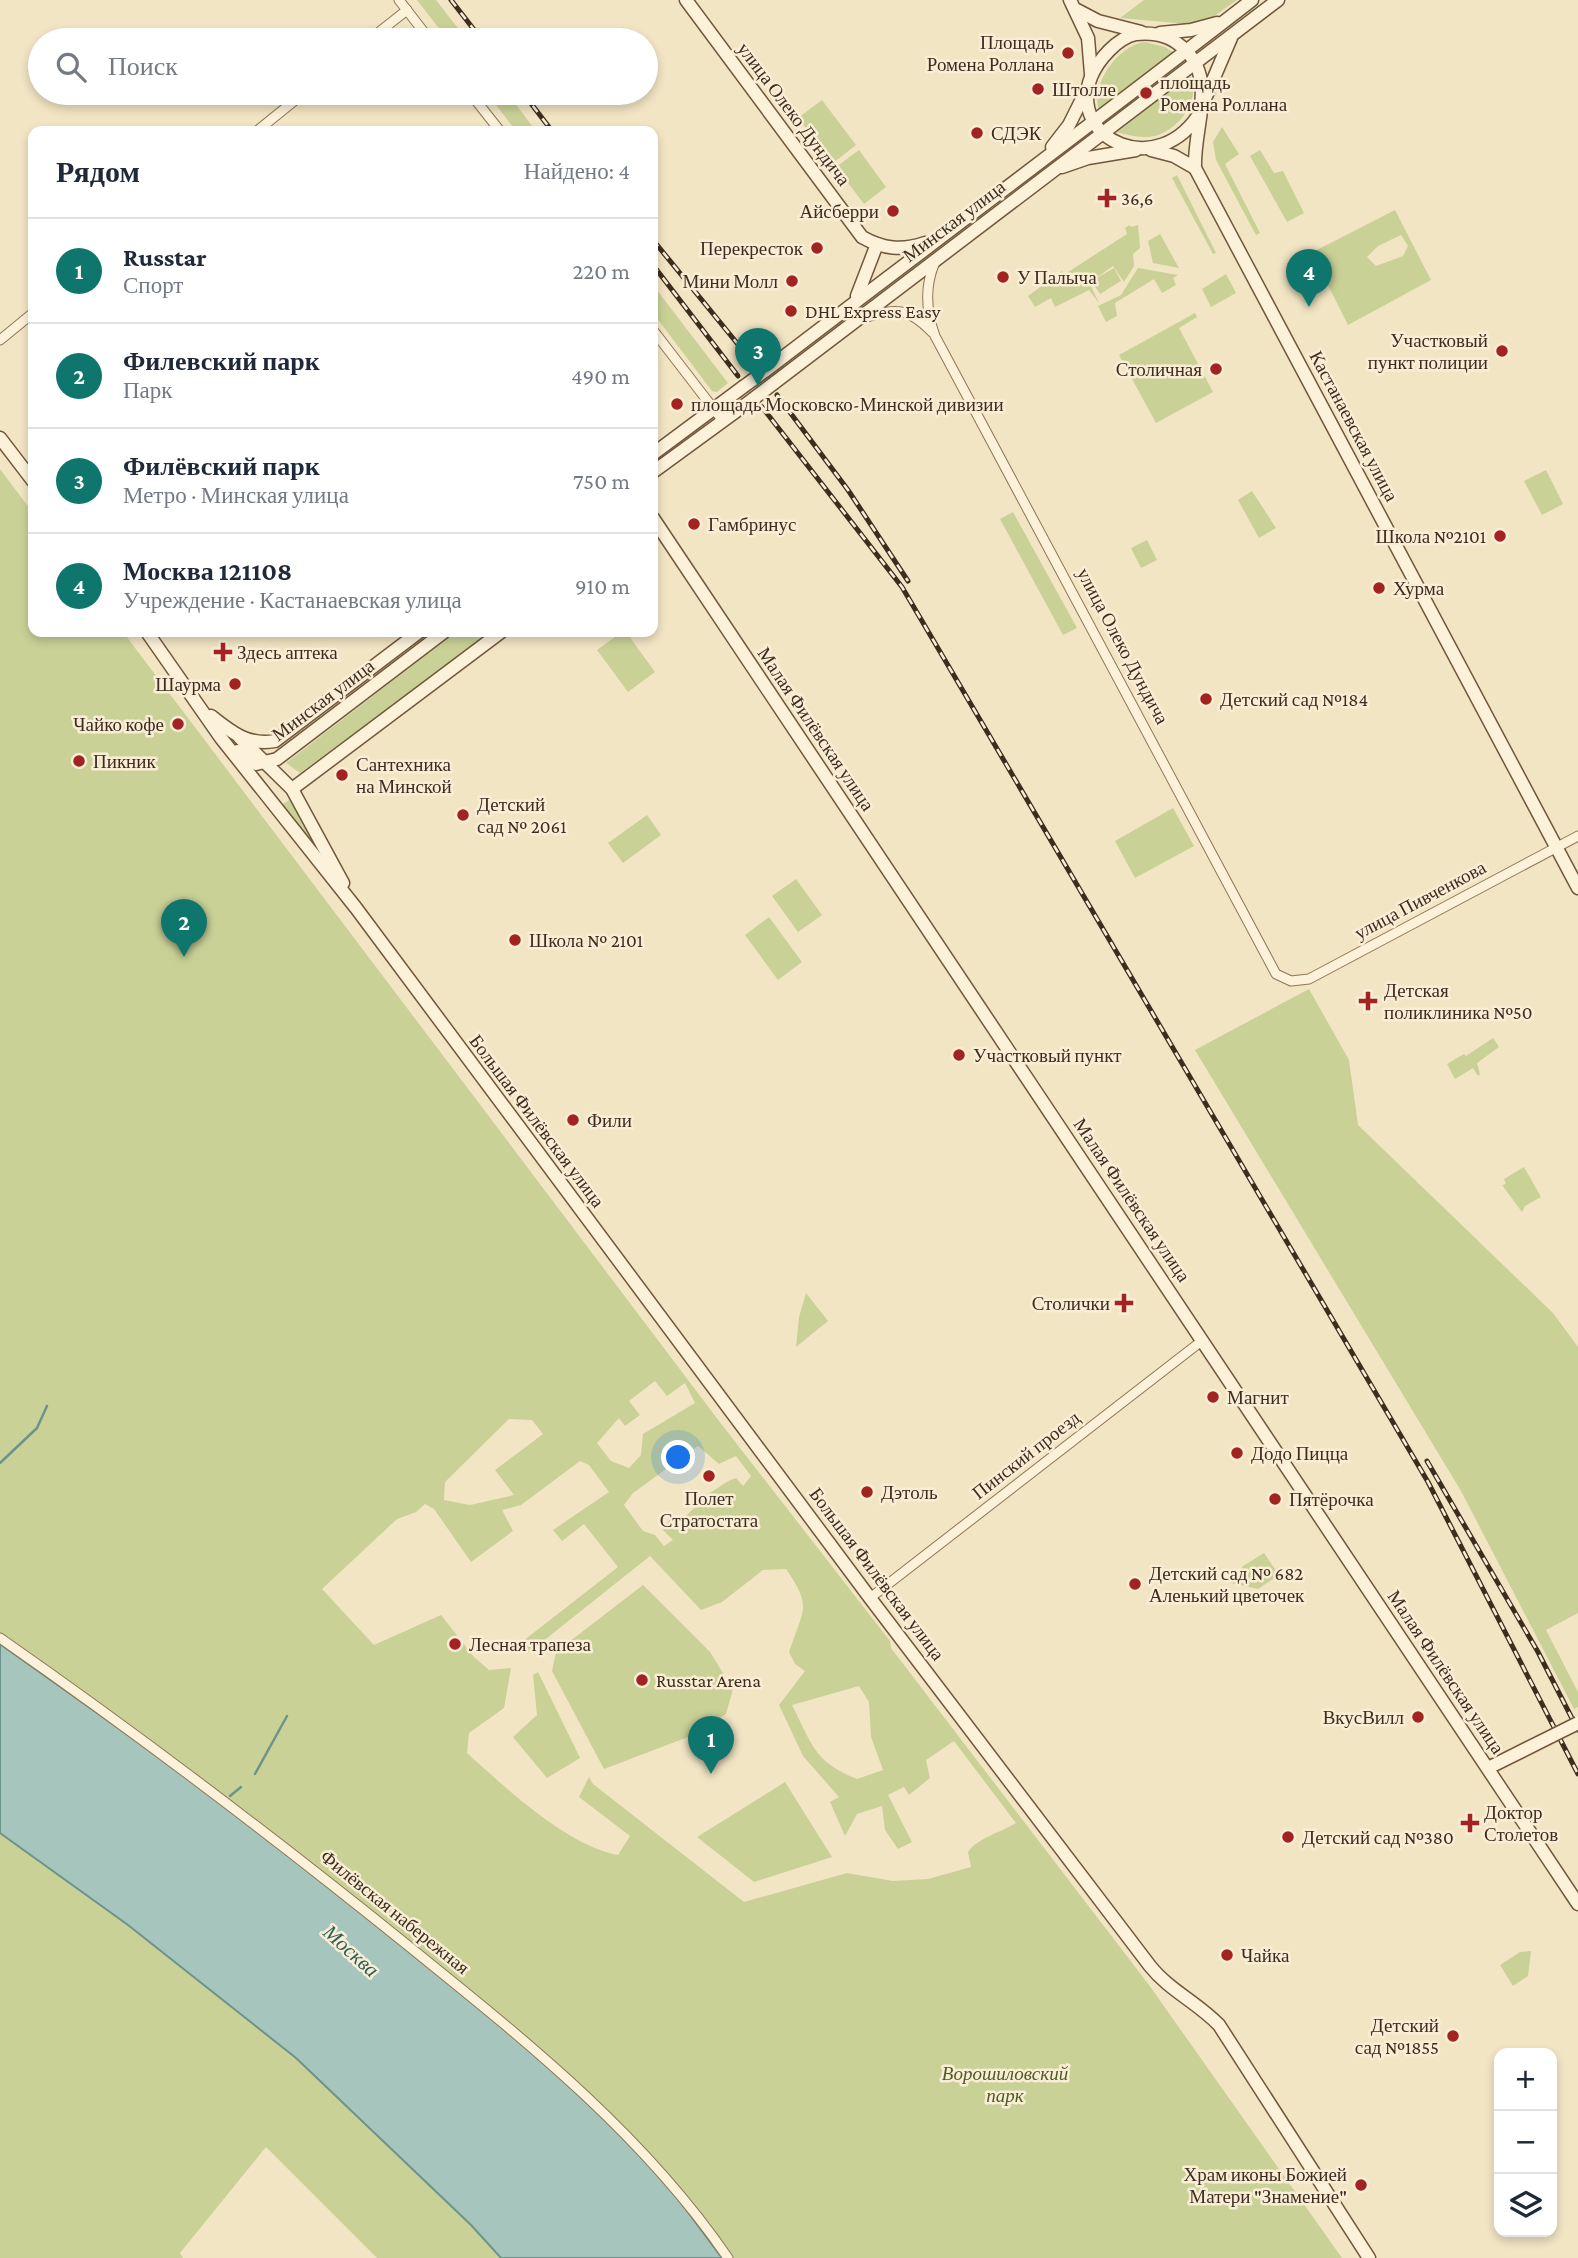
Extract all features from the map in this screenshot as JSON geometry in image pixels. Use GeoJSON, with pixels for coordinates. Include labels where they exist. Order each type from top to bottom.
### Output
{"type":"FeatureCollection","features":[{"type":"Feature","properties":{"kind":"street"},"geometry":{"type":"LineString","coordinates":[[400,0],[421,28]]}},
{"type":"Feature","properties":{"kind":"street","name":"улица Олеко Дундича"},"geometry":{"type":"LineString","coordinates":[[686,0],[862,237],[877,244]]}},
{"type":"Feature","properties":{"kind":"street","name":"Минская улица"},"geometry":{"type":"LineString","coordinates":[[1191,57],[1230,17],[1252,0]]}},
{"type":"Feature","properties":{"kind":"street","name":"Минская улица"},"geometry":{"type":"LineString","coordinates":[[658,468],[1049,173],[1099,127],[1191,57],[1240,29],[1278,0]]}},
{"type":"Feature","properties":{"kind":"street"},"geometry":{"type":"LineString","coordinates":[[1073,5],[1098,21],[1173,41],[1191,57]]}},
{"type":"Feature","properties":{"kind":"street"},"geometry":{"type":"LineString","coordinates":[[1073,5],[1088,38],[1088,103],[1099,127],[1124,145],[1174,156],[1195,168]]}},
{"type":"Feature","properties":{"kind":"street"},"geometry":{"type":"LineString","coordinates":[[384,28],[407,10]]}},
{"type":"Feature","properties":{"kind":"street"},"geometry":{"type":"LineString","coordinates":[[1038,162],[1069,125],[1090,81],[1112,49],[1126,38],[1147,33],[1191,30],[1230,17]]}},
{"type":"Feature","properties":{"kind":"street"},"geometry":{"type":"LineString","coordinates":[[1049,173],[1088,158],[1164,146],[1181,137],[1202,108],[1225,47],[1240,29]]}},
{"type":"Feature","properties":{"kind":"street","name":"Кастанаевская улица"},"geometry":{"type":"LineString","coordinates":[[1191,57],[1202,79],[1202,108],[1194,142],[1195,168],[1578,888]]}},
{"type":"Feature","properties":{"kind":"street"},"geometry":{"type":"LineString","coordinates":[[263,126],[289,105]]}},
{"type":"Feature","properties":{"kind":"street"},"geometry":{"type":"LineString","coordinates":[[479,105],[496,126]]}},
{"type":"Feature","properties":{"kind":"street","name":"Минская улица"},"geometry":{"type":"LineString","coordinates":[[658,450],[1038,162],[1099,127]]}},
{"type":"Feature","properties":{"kind":"street"},"geometry":{"type":"LineString","coordinates":[[856,298],[877,244],[901,249],[935,239]]}},
{"type":"Feature","properties":{"kind":"street","name":"улица Олеко Дундича"},"geometry":{"type":"LineString","coordinates":[[936,259],[927,290],[929,319],[935,336],[1276,974]]}},
{"type":"Feature","properties":{"kind":"street","name":"улица Олеко Дундича"},"geometry":{"type":"LineString","coordinates":[[854,321],[900,310],[912,314],[935,336]]}},
{"type":"Feature","properties":{"kind":"street"},"geometry":{"type":"LineString","coordinates":[[0,340],[28,317]]}},
{"type":"Feature","properties":{"kind":"street"},"geometry":{"type":"LineString","coordinates":[[658,336],[723,421]]}},
{"type":"Feature","properties":{"kind":"street"},"geometry":{"type":"LineString","coordinates":[[0,438],[28,474]]}},
{"type":"Feature","properties":{"kind":"street","name":"Малая Филёвская улица"},"geometry":{"type":"LineString","coordinates":[[658,529],[1578,1904]]}},
{"type":"Feature","properties":{"kind":"street","name":"Большая Филёвская улица"},"geometry":{"type":"LineString","coordinates":[[151,637],[205,711],[221,738],[356,908],[870,1598],[1154,1971],[1219,2025],[1369,2258]]}},
{"type":"Feature","properties":{"kind":"street","name":"Минская улица"},"geometry":{"type":"LineString","coordinates":[[239,737],[257,742],[275,741],[412,637]]}},
{"type":"Feature","properties":{"kind":"street","name":"Минская улица"},"geometry":{"type":"LineString","coordinates":[[221,738],[252,762],[263,764],[288,752],[437,637]]}},
{"type":"Feature","properties":{"kind":"street"},"geometry":{"type":"LineString","coordinates":[[288,752],[284,758],[287,784],[494,637]]}},
{"type":"Feature","properties":{"kind":"street"},"geometry":{"type":"LineString","coordinates":[[205,711],[239,737]]}},
{"type":"Feature","properties":{"kind":"street","name":"Большая Филёвская улица"},"geometry":{"type":"LineString","coordinates":[[239,737],[263,764],[287,784],[356,908]]}},
{"type":"Feature","properties":{"kind":"street"},"geometry":{"type":"LineString","coordinates":[[263,764],[275,741]]}},
{"type":"Feature","properties":{"kind":"street","name":"Большая Филёвская улица"},"geometry":{"type":"LineString","coordinates":[[263,764],[263,780],[274,807]]}},
{"type":"Feature","properties":{"kind":"street","name":"улица Пивченкова"},"geometry":{"type":"LineString","coordinates":[[1276,974],[1292,981],[1309,979],[1578,836]]}},
{"type":"Feature","properties":{"kind":"street","name":"Пинский проезд"},"geometry":{"type":"LineString","coordinates":[[870,1598],[1203,1340]]}},
{"type":"Feature","properties":{"kind":"street","name":"Филёвская набережная"},"geometry":{"type":"LineString","coordinates":[[0,1638],[215,1791],[507,2025],[596,2104],[667,2176],[728,2258]]}},
{"type":"Feature","properties":{"kind":"street"},"geometry":{"type":"LineString","coordinates":[[1488,1768],[1578,1723]]}},
{"type":"Feature","properties":{"kind":"green space"},"geometry":{"type":"Polygon","coordinates":[[[417,0],[436,0],[458,28],[439,28],[417,0]]]}},
{"type":"Feature","properties":{"kind":"green space"},"geometry":{"type":"Polygon","coordinates":[[[1144,0],[1237,0],[1207,21],[1188,24],[1120,18],[1144,0]]]}},
{"type":"Feature","properties":{"kind":"green space"},"geometry":{"type":"Polygon","coordinates":[[[1145,42],[1165,47],[1174,53],[1100,113],[1098,91],[1108,68],[1125,51],[1145,42]]]}},
{"type":"Feature","properties":{"kind":"green space"},"geometry":{"type":"Polygon","coordinates":[[[1189,74],[1193,83],[1191,102],[1173,127],[1150,137],[1116,132],[1189,74]]]}},
{"type":"Feature","properties":{"kind":"green space"},"geometry":{"type":"Polygon","coordinates":[[[822,100],[856,145],[833,163],[798,118],[822,100]]]}},
{"type":"Feature","properties":{"kind":"green space"},"geometry":{"type":"Polygon","coordinates":[[[496,105],[516,105],[532,126],[512,126],[496,105]]]}},
{"type":"Feature","properties":{"kind":"green space"},"geometry":{"type":"Polygon","coordinates":[[[1222,127],[1239,154],[1225,164],[1260,233],[1256,235],[1216,160],[1213,142],[1222,127]]]}},
{"type":"Feature","properties":{"kind":"green space"},"geometry":{"type":"Polygon","coordinates":[[[859,150],[886,187],[864,204],[836,167],[859,150]]]}},
{"type":"Feature","properties":{"kind":"green space"},"geometry":{"type":"Polygon","coordinates":[[[1260,150],[1274,173],[1283,171],[1304,213],[1287,222],[1250,156],[1260,150]]]}},
{"type":"Feature","properties":{"kind":"green space"},"geometry":{"type":"Polygon","coordinates":[[[1177,175],[1216,253],[1213,254],[1172,178],[1177,175]]]}},
{"type":"Feature","properties":{"kind":"green space"},"geometry":{"type":"Polygon","coordinates":[[[1395,210],[1431,280],[1348,325],[1325,279],[1313,280],[1303,262],[1311,253],[1395,210]],[[1401,235],[1378,246],[1367,257],[1376,266],[1403,256],[1408,246],[1401,235]]]}},
{"type":"Feature","properties":{"kind":"green space"},"geometry":{"type":"Polygon","coordinates":[[[1138,225],[1140,248],[1133,254],[1134,266],[1124,282],[1113,266],[1093,280],[1114,268],[1121,281],[1100,294],[1092,282],[1090,284],[1099,303],[1089,290],[1055,307],[1051,298],[1035,307],[1028,296],[1062,271],[1065,274],[1127,234],[1125,228],[1138,225]]]}},
{"type":"Feature","properties":{"kind":"green space"},"geometry":{"type":"Polygon","coordinates":[[[1160,234],[1179,268],[1153,263],[1148,241],[1160,234]]]}},
{"type":"Feature","properties":{"kind":"green space"},"geometry":{"type":"Polygon","coordinates":[[[1138,268],[1178,275],[1173,278],[1176,285],[1162,293],[1154,279],[1115,303],[1117,316],[1106,322],[1098,306],[1121,295],[1138,268]]]}},
{"type":"Feature","properties":{"kind":"green space"},"geometry":{"type":"Polygon","coordinates":[[[1226,274],[1236,293],[1211,307],[1202,289],[1226,274]]]}},
{"type":"Feature","properties":{"kind":"green space"},"geometry":{"type":"Polygon","coordinates":[[[658,292],[728,383],[717,392],[712,391],[658,320],[658,292]]]}},
{"type":"Feature","properties":{"kind":"green space"},"geometry":{"type":"Polygon","coordinates":[[[1195,313],[1197,317],[1179,328],[1213,392],[1156,423],[1119,355],[1195,313]]]}},
{"type":"Feature","properties":{"kind":"green space","name":"Ворошиловский парк"},"geometry":{"type":"Polygon","coordinates":[[[0,469],[28,506],[28,637],[127,637],[1149,1985],[1342,2258],[722,2258],[716,2248],[224,1803],[0,1644],[0,469]],[[655,1381],[629,1401],[640,1415],[625,1426],[619,1418],[597,1443],[611,1461],[629,1468],[641,1455],[643,1434],[695,1403],[685,1383],[667,1396],[655,1381]],[[509,1419],[445,1482],[444,1500],[470,1505],[514,1495],[495,1470],[543,1434],[532,1420],[509,1419]],[[698,1446],[633,1493],[624,1505],[643,1531],[655,1535],[664,1546],[673,1540],[663,1530],[671,1517],[686,1516],[697,1505],[698,1497],[726,1482],[736,1478],[743,1486],[751,1476],[736,1456],[719,1464],[698,1446]],[[580,1461],[521,1505],[502,1510],[513,1531],[471,1562],[434,1509],[425,1504],[416,1512],[397,1519],[322,1589],[374,1645],[441,1615],[474,1657],[489,1670],[511,1668],[504,1708],[469,1733],[467,1753],[518,1798],[558,1828],[598,1849],[618,1855],[630,1836],[579,1797],[589,1777],[593,1784],[744,1902],[847,1873],[893,1881],[928,1879],[971,1867],[968,1852],[973,1847],[1016,1823],[954,1741],[926,1760],[930,1778],[909,1795],[904,1787],[888,1795],[912,1842],[898,1849],[885,1830],[882,1806],[857,1814],[845,1836],[830,1802],[839,1797],[803,1756],[779,1705],[805,1671],[795,1664],[789,1652],[801,1617],[803,1601],[786,1569],[763,1570],[722,1602],[701,1610],[650,1556],[527,1654],[523,1641],[618,1567],[584,1524],[562,1541],[553,1530],[609,1492],[589,1465],[580,1461]],[[859,1686],[792,1705],[810,1741],[832,1766],[857,1779],[883,1770],[871,1737],[869,1702],[859,1686]]]}},
{"type":"Feature","properties":{"kind":"green space"},"geometry":{"type":"Polygon","coordinates":[[[1546,470],[1563,504],[1542,515],[1524,481],[1546,470]]]}},
{"type":"Feature","properties":{"kind":"green space"},"geometry":{"type":"Polygon","coordinates":[[[1252,491],[1276,528],[1259,538],[1238,500],[1252,491]]]}},
{"type":"Feature","properties":{"kind":"green space"},"geometry":{"type":"Polygon","coordinates":[[[1013,512],[1077,628],[1063,635],[1000,519],[1013,512]]]}},
{"type":"Feature","properties":{"kind":"green space"},"geometry":{"type":"Polygon","coordinates":[[[1147,540],[1157,560],[1141,568],[1131,548],[1147,540]]]}},
{"type":"Feature","properties":{"kind":"green space"},"geometry":{"type":"Polygon","coordinates":[[[450,637],[484,637],[300,773],[286,763],[450,637]]]}},
{"type":"Feature","properties":{"kind":"green space"},"geometry":{"type":"Polygon","coordinates":[[[615,637],[630,637],[655,672],[628,692],[597,650],[615,637]]]}},
{"type":"Feature","properties":{"kind":"green space"},"geometry":{"type":"Polygon","coordinates":[[[291,799],[332,869],[283,808],[283,804],[291,799]]]}},
{"type":"Feature","properties":{"kind":"green space"},"geometry":{"type":"Polygon","coordinates":[[[1173,808],[1194,846],[1135,878],[1115,841],[1173,808]]]}},
{"type":"Feature","properties":{"kind":"green space"},"geometry":{"type":"Polygon","coordinates":[[[647,815],[661,835],[623,863],[608,843],[647,815]]]}},
{"type":"Feature","properties":{"kind":"green space"},"geometry":{"type":"Polygon","coordinates":[[[796,879],[822,915],[798,932],[772,896],[796,879]]]}},
{"type":"Feature","properties":{"kind":"green space"},"geometry":{"type":"Polygon","coordinates":[[[769,917],[802,962],[778,980],[745,935],[769,917]]]}},
{"type":"Feature","properties":{"kind":"green space"},"geometry":{"type":"Polygon","coordinates":[[[1309,989],[1349,1060],[1358,1125],[1553,1313],[1578,1347],[1578,1613],[1546,1630],[1578,1692],[1578,1707],[1574,1709],[1461,1491],[1195,1050],[1309,989]]]}},
{"type":"Feature","properties":{"kind":"green space"},"geometry":{"type":"Polygon","coordinates":[[[1493,1038],[1499,1047],[1477,1063],[1480,1074],[1478,1076],[1473,1068],[1455,1079],[1447,1064],[1464,1054],[1466,1056],[1493,1038]]]}},
{"type":"Feature","properties":{"kind":"green space"},"geometry":{"type":"Polygon","coordinates":[[[1524,1167],[1541,1197],[1525,1206],[1522,1212],[1502,1185],[1506,1184],[1504,1179],[1524,1167]]]}},
{"type":"Feature","properties":{"kind":"green space"},"geometry":{"type":"Polygon","coordinates":[[[806,1293],[828,1321],[796,1347],[799,1317],[806,1293]]]}},
{"type":"Feature","properties":{"kind":"green space"},"geometry":{"type":"Polygon","coordinates":[[[1264,1553],[1279,1575],[1258,1589],[1231,1583],[1243,1566],[1264,1553]]]}},
{"type":"Feature","properties":{"kind":"green space","name":"Russtar Arena"},"geometry":{"type":"Polygon","coordinates":[[[643,1585],[710,1652],[733,1689],[726,1714],[688,1737],[604,1769],[552,1671],[556,1652],[643,1585]]]}},
{"type":"Feature","properties":{"kind":"green space"},"geometry":{"type":"Polygon","coordinates":[[[538,1672],[580,1758],[547,1778],[513,1737],[537,1715],[533,1675],[538,1672]]]}},
{"type":"Feature","properties":{"kind":"green space"},"geometry":{"type":"Polygon","coordinates":[[[785,1782],[832,1857],[754,1882],[697,1837],[785,1782]]]}},
{"type":"Feature","properties":{"kind":"green space"},"geometry":{"type":"Polygon","coordinates":[[[0,1833],[128,1925],[296,2058],[471,2225],[501,2258],[377,2258],[266,2147],[180,2253],[183,2258],[0,2258],[0,1833]]]}},
{"type":"Feature","properties":{"kind":"green space"},"geometry":{"type":"Polygon","coordinates":[[[1531,1951],[1528,1976],[1513,1986],[1500,1965],[1520,1952],[1531,1951]]]}},
{"type":"Feature","properties":{"kind":"water","name":"Москва"},"geometry":{"type":"Polygon","coordinates":[[[0,1644],[224,1803],[504,2028],[593,2107],[664,2180],[722,2258],[501,2258],[471,2225],[296,2058],[128,1925],[0,1833],[0,1644]]]}},
{"type":"Feature","properties":{"kind":"waterway"},"geometry":{"type":"LineString","coordinates":[[0,1463],[37,1428],[47,1406]]}},
{"type":"Feature","properties":{"kind":"waterway"},"geometry":{"type":"LineString","coordinates":[[255,1774],[287,1716]]}},
{"type":"Feature","properties":{"kind":"waterway"},"geometry":{"type":"LineString","coordinates":[[230,1796],[241,1787]]}},
{"type":"Feature","properties":{"kind":"railway"},"geometry":{"type":"LineString","coordinates":[[451,0],[473,28]]}},
{"type":"Feature","properties":{"kind":"railway"},"geometry":{"type":"LineString","coordinates":[[532,105],[548,126]]}},
{"type":"Feature","properties":{"kind":"railway"},"geometry":{"type":"LineString","coordinates":[[658,246],[754,364]]}},
{"type":"Feature","properties":{"kind":"railway"},"geometry":{"type":"LineString","coordinates":[[658,272],[738,376]]}},
{"type":"Feature","properties":{"kind":"railway"},"geometry":{"type":"LineString","coordinates":[[777,395],[848,490],[908,581]]}},
{"type":"Feature","properties":{"kind":"railway"},"geometry":{"type":"LineString","coordinates":[[762,407],[902,587],[1428,1482],[1578,1774]]}},
{"type":"Feature","properties":{"kind":"railway"},"geometry":{"type":"LineString","coordinates":[[1427,1461],[1538,1652],[1578,1730]]}},
{"type":"Feature","properties":{"kind":"place","name":"Площадь Ромена Роллана"},"geometry":{"type":"Point","coordinates":[1068,53]}},
{"type":"Feature","properties":{"kind":"place","name":"Штолле"},"geometry":{"type":"Point","coordinates":[1038,89]}},
{"type":"Feature","properties":{"kind":"place","name":"площадь Ромена Роллана"},"geometry":{"type":"Point","coordinates":[1146,93]}},
{"type":"Feature","properties":{"kind":"place","name":"СДЭК"},"geometry":{"type":"Point","coordinates":[977,133]}},
{"type":"Feature","properties":{"kind":"place","name":"36,6"},"geometry":{"type":"Point","coordinates":[1107,198]}},
{"type":"Feature","properties":{"kind":"place","name":"Айсберри"},"geometry":{"type":"Point","coordinates":[893,211]}},
{"type":"Feature","properties":{"kind":"place","name":"Перекресток"},"geometry":{"type":"Point","coordinates":[817,248]}},
{"type":"Feature","properties":{"kind":"place","name":"У Палыча"},"geometry":{"type":"Point","coordinates":[1003,277]}},
{"type":"Feature","properties":{"kind":"place","name":"Мини Молл"},"geometry":{"type":"Point","coordinates":[792,281]}},
{"type":"Feature","properties":{"kind":"place","name":"Москва 121108"},"geometry":{"type":"Point","coordinates":[1309,307]}},
{"type":"Feature","properties":{"kind":"place","name":"DHL Express Easy"},"geometry":{"type":"Point","coordinates":[791,311]}},
{"type":"Feature","properties":{"kind":"place","name":"Участковый пункт полиции"},"geometry":{"type":"Point","coordinates":[1502,351]}},
{"type":"Feature","properties":{"kind":"place","name":"Столичная"},"geometry":{"type":"Point","coordinates":[1216,369]}},
{"type":"Feature","properties":{"kind":"place","name":"Филёвский парк"},"geometry":{"type":"Point","coordinates":[758,386]}},
{"type":"Feature","properties":{"kind":"place","name":"площадь Московско-Минской дивизии"},"geometry":{"type":"Point","coordinates":[677,404]}},
{"type":"Feature","properties":{"kind":"place","name":"Гамбринус"},"geometry":{"type":"Point","coordinates":[694,524]}},
{"type":"Feature","properties":{"kind":"place","name":"Школа №2101"},"geometry":{"type":"Point","coordinates":[1500,536]}},
{"type":"Feature","properties":{"kind":"place","name":"Хурма"},"geometry":{"type":"Point","coordinates":[1379,588]}},
{"type":"Feature","properties":{"kind":"place","name":"Здесь аптека"},"geometry":{"type":"Point","coordinates":[223,652]}},
{"type":"Feature","properties":{"kind":"place","name":"Шаурма"},"geometry":{"type":"Point","coordinates":[235,684]}},
{"type":"Feature","properties":{"kind":"place","name":"Детский сад №184"},"geometry":{"type":"Point","coordinates":[1206,699]}},
{"type":"Feature","properties":{"kind":"place","name":"Чайко кофе"},"geometry":{"type":"Point","coordinates":[178,724]}},
{"type":"Feature","properties":{"kind":"place","name":"Пикник"},"geometry":{"type":"Point","coordinates":[79,761]}},
{"type":"Feature","properties":{"kind":"place","name":"Сантехника на Минской"},"geometry":{"type":"Point","coordinates":[342,775]}},
{"type":"Feature","properties":{"kind":"place","name":"Детский сад № 2061"},"geometry":{"type":"Point","coordinates":[463,815]}},
{"type":"Feature","properties":{"kind":"place","name":"Школа № 2101"},"geometry":{"type":"Point","coordinates":[515,940]}},
{"type":"Feature","properties":{"kind":"place","name":"Филевский парк"},"geometry":{"type":"Point","coordinates":[184,957]}},
{"type":"Feature","properties":{"kind":"place","name":"Детская поликлиника №50"},"geometry":{"type":"Point","coordinates":[1368,1001]}},
{"type":"Feature","properties":{"kind":"place","name":"Участковый пункт"},"geometry":{"type":"Point","coordinates":[959,1055]}},
{"type":"Feature","properties":{"kind":"place","name":"Фили"},"geometry":{"type":"Point","coordinates":[573,1120]}},
{"type":"Feature","properties":{"kind":"place","name":"Столички"},"geometry":{"type":"Point","coordinates":[1124,1303]}},
{"type":"Feature","properties":{"kind":"place","name":"Магнит"},"geometry":{"type":"Point","coordinates":[1213,1397]}},
{"type":"Feature","properties":{"kind":"place","name":"Додо Пицца"},"geometry":{"type":"Point","coordinates":[1237,1453]}},
{"type":"Feature","properties":{"kind":"place","name":"Полет Стратостата"},"geometry":{"type":"Point","coordinates":[709,1476]}},
{"type":"Feature","properties":{"kind":"place","name":"Дэтоль"},"geometry":{"type":"Point","coordinates":[867,1492]}},
{"type":"Feature","properties":{"kind":"place","name":"Пятёрочка"},"geometry":{"type":"Point","coordinates":[1275,1499]}},
{"type":"Feature","properties":{"kind":"place","name":"Детский сад № 682 Аленький цветочек"},"geometry":{"type":"Point","coordinates":[1135,1584]}},
{"type":"Feature","properties":{"kind":"place","name":"Лесная трапеза"},"geometry":{"type":"Point","coordinates":[455,1644]}},
{"type":"Feature","properties":{"kind":"place","name":"Russtar Arena"},"geometry":{"type":"Point","coordinates":[642,1680]}},
{"type":"Feature","properties":{"kind":"place","name":"ВкусВилл"},"geometry":{"type":"Point","coordinates":[1418,1717]}},
{"type":"Feature","properties":{"kind":"place","name":"Russtar"},"geometry":{"type":"Point","coordinates":[711,1774]}},
{"type":"Feature","properties":{"kind":"place","name":"Доктор Столетов"},"geometry":{"type":"Point","coordinates":[1470,1823]}},
{"type":"Feature","properties":{"kind":"place","name":"Детский сад №380"},"geometry":{"type":"Point","coordinates":[1288,1837]}},
{"type":"Feature","properties":{"kind":"place","name":"Чайка"},"geometry":{"type":"Point","coordinates":[1227,1955]}},
{"type":"Feature","properties":{"kind":"place","name":"Детский сад №1855"},"geometry":{"type":"Point","coordinates":[1453,2036]}},
{"type":"Feature","properties":{"kind":"place","name":"Храм иконы Божией Матери \"Знамение\""},"geometry":{"type":"Point","coordinates":[1361,2185]}}]}
